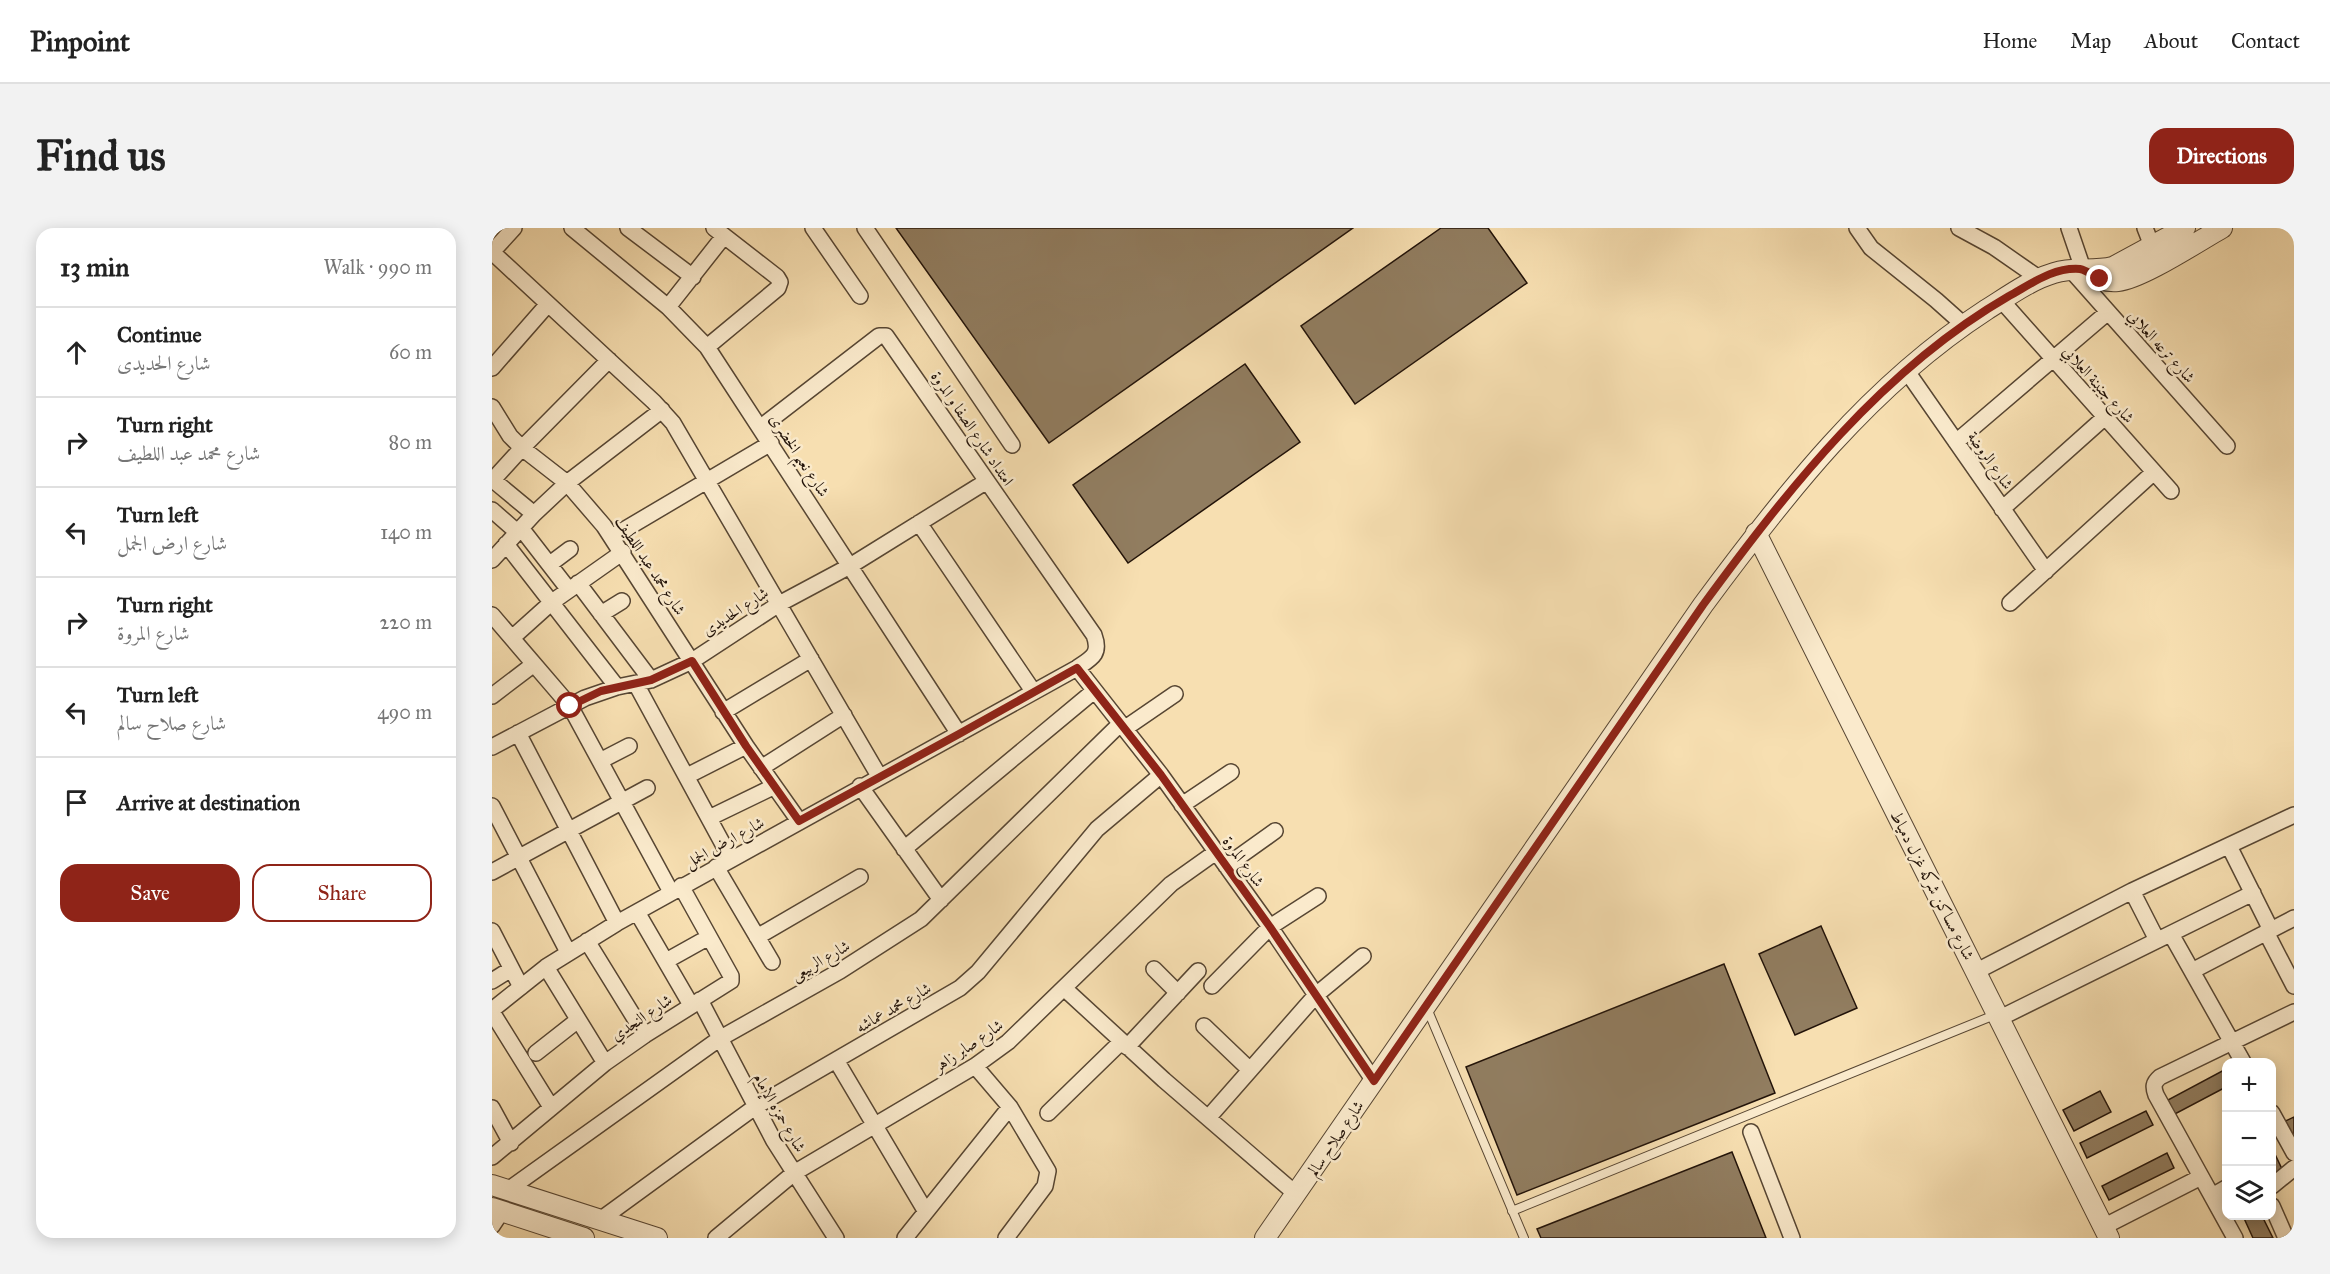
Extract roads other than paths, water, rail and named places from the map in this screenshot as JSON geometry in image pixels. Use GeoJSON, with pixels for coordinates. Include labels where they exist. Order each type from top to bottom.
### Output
{"type":"FeatureCollection","features":[{"type":"Feature","properties":{"kind":"street"},"geometry":{"type":"LineString","coordinates":[[514,228],[492,252],[662,410],[682,437],[879,776]]}},
{"type":"Feature","properties":{"kind":"street","name":"شارع نعيم الخضرى"},"geometry":{"type":"LineString","coordinates":[[572,228],[668,307],[707,347],[959,734]]}},
{"type":"Feature","properties":{"kind":"street"},"geometry":{"type":"LineString","coordinates":[[628,228],[693,277]]}},
{"type":"Feature","properties":{"kind":"street"},"geometry":{"type":"LineString","coordinates":[[813,228],[860,296]]}},
{"type":"Feature","properties":{"kind":"street"},"geometry":{"type":"LineString","coordinates":[[865,228],[1012,445]]}},
{"type":"Feature","properties":{"kind":"street"},"geometry":{"type":"LineString","coordinates":[[1857,228],[1871,248],[1964,325]]}},
{"type":"Feature","properties":{"kind":"street"},"geometry":{"type":"LineString","coordinates":[[1959,228],[1994,247],[2040,279]]}},
{"type":"Feature","properties":{"kind":"street"},"geometry":{"type":"LineString","coordinates":[[2069,228],[2077,269],[2110,281],[2129,279],[2222,228]]}},
{"type":"Feature","properties":{"kind":"street","name":"شارع صلاح سالم"},"geometry":{"type":"LineString","coordinates":[[1265,1238],[1652,676],[1756,533],[1863,409],[1906,370],[1964,325],[2040,279],[2054,272],[2113,267],[2149,237],[2185,228]]}},
{"type":"Feature","properties":{"kind":"street"},"geometry":{"type":"LineString","coordinates":[[668,307],[693,277],[719,232],[779,279],[780,285],[707,347]]}},
{"type":"Feature","properties":{"kind":"street","name":"شارع ترعه العلابي"},"geometry":{"type":"LineString","coordinates":[[2077,269],[2109,312],[2227,446]]}},
{"type":"Feature","properties":{"kind":"street","name":"شارع جنينة العلابي"},"geometry":{"type":"LineString","coordinates":[[2002,301],[2171,490]]}},
{"type":"Feature","properties":{"kind":"street"},"geometry":{"type":"LineString","coordinates":[[492,368],[548,304]]}},
{"type":"Feature","properties":{"kind":"street"},"geometry":{"type":"LineString","coordinates":[[1956,442],[2109,312]]}},
{"type":"Feature","properties":{"kind":"street","name":"امتداد شارع الصفا و المروة"},"geometry":{"type":"LineString","coordinates":[[760,427],[879,336],[886,336],[1094,634],[1097,644],[1096,652],[1077,668]]}},
{"type":"Feature","properties":{"kind":"street"},"geometry":{"type":"LineString","coordinates":[[534,514],[493,481],[522,448],[609,360]]}},
{"type":"Feature","properties":{"kind":"street","name":"شارع الروضة"},"geometry":{"type":"LineString","coordinates":[[1906,370],[2046,571]]}},
{"type":"Feature","properties":{"kind":"street","name":"شارع محمد عبد اللطيف"},"geometry":{"type":"LineString","coordinates":[[492,407],[497,428],[567,483],[586,502],[612,537],[723,712],[773,787],[799,821]]}},
{"type":"Feature","properties":{"kind":"street"},"geometry":{"type":"LineString","coordinates":[[493,559],[534,514],[567,483],[662,410]]}},
{"type":"Feature","properties":{"kind":"street"},"geometry":{"type":"LineString","coordinates":[[2002,509],[2105,417]]}},
{"type":"Feature","properties":{"kind":"street"},"geometry":{"type":"LineString","coordinates":[[612,537],[771,443]]}},
{"type":"Feature","properties":{"kind":"street"},"geometry":{"type":"LineString","coordinates":[[2010,603],[2154,472]]}},
{"type":"Feature","properties":{"kind":"street","name":"شارع الحديدى"},"geometry":{"type":"LineString","coordinates":[[492,747],[601,691],[643,682],[692,661],[779,603],[850,566],[987,481]]}},
{"type":"Feature","properties":{"kind":"street"},"geometry":{"type":"LineString","coordinates":[[492,510],[519,530],[601,614],[643,682],[687,776],[731,859]]}},
{"type":"Feature","properties":{"kind":"street"},"geometry":{"type":"LineString","coordinates":[[919,523],[1033,691]]}},
{"type":"Feature","properties":{"kind":"street","name":"شارع مساكن شركه غزل دمياط"},"geometry":{"type":"LineString","coordinates":[[1756,533],[2106,1232]]}},
{"type":"Feature","properties":{"kind":"street"},"geometry":{"type":"LineString","coordinates":[[506,544],[617,687]]}},
{"type":"Feature","properties":{"kind":"street"},"geometry":{"type":"LineString","coordinates":[[550,564],[570,549]]}},
{"type":"Feature","properties":{"kind":"street"},"geometry":{"type":"LineString","coordinates":[[512,638],[552,602],[623,552]]}},
{"type":"Feature","properties":{"kind":"street"},"geometry":{"type":"LineString","coordinates":[[601,614],[622,600]]}},
{"type":"Feature","properties":{"kind":"street","name":"شارع النجدي"},"geometry":{"type":"LineString","coordinates":[[492,1157],[605,1063],[695,1002],[731,981],[732,978],[710,937],[676,889],[622,802],[570,706],[512,638],[494,623]]}},
{"type":"Feature","properties":{"kind":"street"},"geometry":{"type":"LineString","coordinates":[[723,712],[811,659]]}},
{"type":"Feature","properties":{"kind":"street"},"geometry":{"type":"LineString","coordinates":[[492,696],[534,664]]}},
{"type":"Feature","properties":{"kind":"street","name":"شارع ارض الجمل"},"geometry":{"type":"LineString","coordinates":[[492,1011],[546,967],[587,940],[860,786],[1077,668]]}},
{"type":"Feature","properties":{"kind":"street","name":"شارع المروة"},"geometry":{"type":"LineString","coordinates":[[1077,668],[1161,775],[1270,927],[1374,1081]]}},
{"type":"Feature","properties":{"kind":"street"},"geometry":{"type":"LineString","coordinates":[[904,849],[1094,691]]}},
{"type":"Feature","properties":{"kind":"street","name":"شارع الربيعى"},"geometry":{"type":"LineString","coordinates":[[500,1187],[718,1039],[840,971],[921,919],[1122,727],[1175,694]]}},
{"type":"Feature","properties":{"kind":"street"},"geometry":{"type":"LineString","coordinates":[[760,768],[844,715]]}},
{"type":"Feature","properties":{"kind":"street"},"geometry":{"type":"LineString","coordinates":[[518,733],[617,923]]}},
{"type":"Feature","properties":{"kind":"street"},"geometry":{"type":"LineString","coordinates":[[600,761],[629,746]]}},
{"type":"Feature","properties":{"kind":"street"},"geometry":{"type":"LineString","coordinates":[[687,776],[746,746]]}},
{"type":"Feature","properties":{"kind":"street"},"geometry":{"type":"LineString","coordinates":[[1182,805],[1231,772]]}},
{"type":"Feature","properties":{"kind":"street","name":"شارع محمد عماشه"},"geometry":{"type":"LineString","coordinates":[[600,1220],[755,1107],[960,988],[978,972],[1097,829],[1161,775]]}},
{"type":"Feature","properties":{"kind":"street"},"geometry":{"type":"LineString","coordinates":[[860,786],[941,900]]}},
{"type":"Feature","properties":{"kind":"street"},"geometry":{"type":"LineString","coordinates":[[709,818],[773,787]]}},
{"type":"Feature","properties":{"kind":"street"},"geometry":{"type":"LineString","coordinates":[[492,872],[647,788]]}},
{"type":"Feature","properties":{"kind":"street"},"geometry":{"type":"LineString","coordinates":[[492,806],[568,952]]}},
{"type":"Feature","properties":{"kind":"street"},"geometry":{"type":"LineString","coordinates":[[1977,971],[2132,891],[2294,815]]}},
{"type":"Feature","properties":{"kind":"street"},"geometry":{"type":"LineString","coordinates":[[1226,866],[1275,831]]}},
{"type":"Feature","properties":{"kind":"street"},"geometry":{"type":"LineString","coordinates":[[2229,846],[2253,893],[2294,986]]}},
{"type":"Feature","properties":{"kind":"street","name":"شارع صابر زاهر"},"geometry":{"type":"LineString","coordinates":[[716,1238],[794,1173],[975,1066],[1008,1042],[1171,884],[1216,852]]}},
{"type":"Feature","properties":{"kind":"street"},"geometry":{"type":"LineString","coordinates":[[716,867],[772,962]]}},
{"type":"Feature","properties":{"kind":"street"},"geometry":{"type":"LineString","coordinates":[[757,937],[860,877]]}},
{"type":"Feature","properties":{"kind":"street"},"geometry":{"type":"LineString","coordinates":[[2132,891],[2164,937],[2192,971],[2241,1058]]}},
{"type":"Feature","properties":{"kind":"street"},"geometry":{"type":"LineString","coordinates":[[1999,1016],[2253,893]]}},
{"type":"Feature","properties":{"kind":"street"},"geometry":{"type":"LineString","coordinates":[[1212,986],[1270,927],[1318,896]]}},
{"type":"Feature","properties":{"kind":"street","name":"شارع حمزه الإمام"},"geometry":{"type":"LineString","coordinates":[[637,912],[666,962],[718,1039],[794,1173],[836,1238]]}},
{"type":"Feature","properties":{"kind":"street"},"geometry":{"type":"LineString","coordinates":[[2192,971],[2294,918]]}},
{"type":"Feature","properties":{"kind":"street"},"geometry":{"type":"LineString","coordinates":[[493,934],[521,987]]}},
{"type":"Feature","properties":{"kind":"street"},"geometry":{"type":"LineString","coordinates":[[666,962],[710,937]]}},
{"type":"Feature","properties":{"kind":"street"},"geometry":{"type":"LineString","coordinates":[[587,940],[645,1035]]}},
{"type":"Feature","properties":{"kind":"street"},"geometry":{"type":"LineString","coordinates":[[1208,1118],[1316,995],[1363,956]]}},
{"type":"Feature","properties":{"kind":"street"},"geometry":{"type":"LineString","coordinates":[[546,967],[605,1063]]}},
{"type":"Feature","properties":{"kind":"street"},"geometry":{"type":"LineString","coordinates":[[492,981],[511,969]]}},
{"type":"Feature","properties":{"kind":"street"},"geometry":{"type":"LineString","coordinates":[[1154,969],[1178,993]]}},
{"type":"Feature","properties":{"kind":"street"},"geometry":{"type":"LineString","coordinates":[[1048,1113],[1124,1045],[1198,971]]}},
{"type":"Feature","properties":{"kind":"street"},"geometry":{"type":"LineString","coordinates":[[1065,988],[1124,1045],[1296,1194]]}},
{"type":"Feature","properties":{"kind":"street"},"geometry":{"type":"LineString","coordinates":[[492,1011],[551,1107]]}},
{"type":"Feature","properties":{"kind":"street"},"geometry":{"type":"LineString","coordinates":[[2235,1238],[2153,1088],[2160,1077],[2294,1012]]}},
{"type":"Feature","properties":{"kind":"street"},"geometry":{"type":"LineString","coordinates":[[536,1053],[578,1020]]}},
{"type":"Feature","properties":{"kind":"street"},"geometry":{"type":"LineString","coordinates":[[1204,1026],[1250,1070]]}},
{"type":"Feature","properties":{"kind":"street"},"geometry":{"type":"LineString","coordinates":[[836,1060],[926,1212]]}},
{"type":"Feature","properties":{"kind":"street"},"geometry":{"type":"LineString","coordinates":[[975,1066],[1010,1107],[1048,1171],[1045,1186],[1006,1238]]}},
{"type":"Feature","properties":{"kind":"street"},"geometry":{"type":"LineString","coordinates":[[905,1238],[1010,1107]]}},
{"type":"Feature","properties":{"kind":"street"},"geometry":{"type":"LineString","coordinates":[[492,1108],[511,1143]]}},
{"type":"Feature","properties":{"kind":"street"},"geometry":{"type":"LineString","coordinates":[[2276,1122],[2294,1153]]}},
{"type":"Feature","properties":{"kind":"street"},"geometry":{"type":"LineString","coordinates":[[1751,1132],[1792,1238]]}},
{"type":"Feature","properties":{"kind":"street"},"geometry":{"type":"LineString","coordinates":[[2276,1182],[2294,1168]]}},
{"type":"Feature","properties":{"kind":"street"},"geometry":{"type":"LineString","coordinates":[[2106,1232],[2201,1177]]}},
{"type":"Feature","properties":{"kind":"street"},"geometry":{"type":"LineString","coordinates":[[500,1187],[657,1238]]}},
{"type":"Feature","properties":{"kind":"street"},"geometry":{"type":"LineString","coordinates":[[495,1215],[508,1201],[500,1187]]}},
{"type":"Feature","properties":{"kind":"street"},"geometry":{"type":"LineString","coordinates":[[2212,1196],[2222,1190]]}},
{"type":"Feature","properties":{"kind":"street"},"geometry":{"type":"LineString","coordinates":[[527,1219],[525,1215],[527,1205],[535,1198]]}},
{"type":"Feature","properties":{"kind":"street"},"geometry":{"type":"LineString","coordinates":[[495,1215],[527,1219],[584,1238]]}},
{"type":"Feature","properties":{"kind":"street"},"geometry":{"type":"LineString","coordinates":[[2276,1217],[2286,1238]]}},
{"type":"Feature","properties":{"kind":"lane"},"geometry":{"type":"LineString","coordinates":[[1426,1005],[1524,1238]]}},
{"type":"Feature","properties":{"kind":"lane"},"geometry":{"type":"LineString","coordinates":[[1512,1211],[1999,1016]]}}]}
